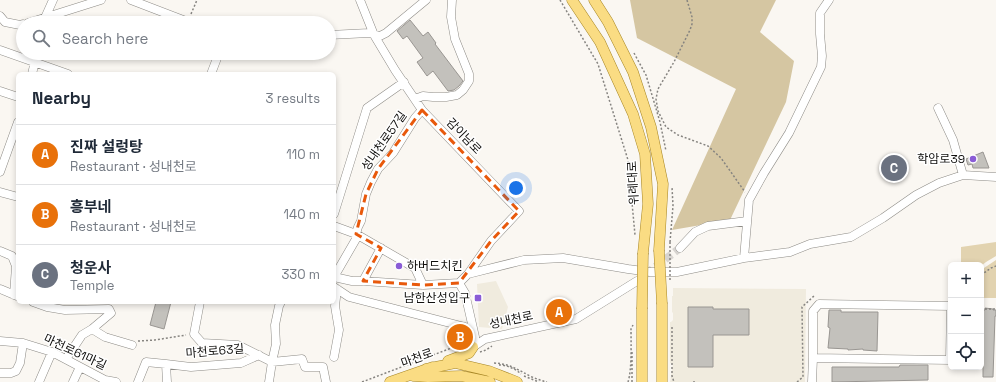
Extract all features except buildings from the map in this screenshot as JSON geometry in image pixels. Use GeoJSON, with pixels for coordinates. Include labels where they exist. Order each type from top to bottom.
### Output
{"type":"FeatureCollection","features":[{"type":"Feature","properties":{"kind":"main road","name":"위례대로"},"geometry":{"type":"LineString","coordinates":[[572,0],[600,42],[633,114],[645,154],[648,204],[643,253],[639,380]]}},
{"type":"Feature","properties":{"kind":"main road"},"geometry":{"type":"LineString","coordinates":[[594,0],[608,22],[633,72],[651,127],[663,184],[659,250],[662,304],[662,382]]}},
{"type":"Feature","properties":{"kind":"main road","name":"마천로"},"geometry":{"type":"LineString","coordinates":[[390,382],[476,350]]}},
{"type":"Feature","properties":{"kind":"main road"},"geometry":{"type":"LineString","coordinates":[[426,369],[455,363],[489,371],[517,382]]}},
{"type":"Feature","properties":{"kind":"main road"},"geometry":{"type":"LineString","coordinates":[[409,375],[428,377],[461,376],[490,382]]}},
{"type":"Feature","properties":{"kind":"street"},"geometry":{"type":"LineString","coordinates":[[46,16],[52,0]]}},
{"type":"Feature","properties":{"kind":"street"},"geometry":{"type":"LineString","coordinates":[[58,16],[101,0]]}},
{"type":"Feature","properties":{"kind":"street"},"geometry":{"type":"LineString","coordinates":[[131,0],[174,16]]}},
{"type":"Feature","properties":{"kind":"street","name":"감이남로"},"geometry":{"type":"LineString","coordinates":[[360,0],[374,35],[422,110],[519,211],[491,241],[468,274]]}},
{"type":"Feature","properties":{"kind":"street"},"geometry":{"type":"LineString","coordinates":[[336,35],[368,33],[380,36],[386,33],[426,0]]}},
{"type":"Feature","properties":{"kind":"street"},"geometry":{"type":"LineString","coordinates":[[415,99],[424,96],[446,97],[458,95],[469,81],[469,74],[455,38],[451,17],[452,0]]}},
{"type":"Feature","properties":{"kind":"street"},"geometry":{"type":"LineString","coordinates":[[744,258],[749,200],[789,133],[821,66],[820,13],[830,0]]}},
{"type":"Feature","properties":{"kind":"street"},"geometry":{"type":"LineString","coordinates":[[0,16],[5,22],[16,25]]}},
{"type":"Feature","properties":{"kind":"street"},"geometry":{"type":"LineString","coordinates":[[0,50],[16,55]]}},
{"type":"Feature","properties":{"kind":"street"},"geometry":{"type":"LineString","coordinates":[[29,60],[62,72]]}},
{"type":"Feature","properties":{"kind":"street"},"geometry":{"type":"LineString","coordinates":[[212,72],[216,60]]}},
{"type":"Feature","properties":{"kind":"street"},"geometry":{"type":"LineString","coordinates":[[32,72],[35,62]]}},
{"type":"Feature","properties":{"kind":"street"},"geometry":{"type":"LineString","coordinates":[[336,208],[367,108],[404,82]]}},
{"type":"Feature","properties":{"kind":"street"},"geometry":{"type":"LineString","coordinates":[[0,91],[16,95]]}},
{"type":"Feature","properties":{"kind":"street"},"geometry":{"type":"LineString","coordinates":[[938,108],[953,140],[963,175]]}},
{"type":"Feature","properties":{"kind":"street","name":"성내천로57길"},"geometry":{"type":"LineString","coordinates":[[336,274],[356,239],[366,194],[371,182],[378,169],[394,152],[415,118],[422,110]]}},
{"type":"Feature","properties":{"kind":"street"},"geometry":{"type":"LineString","coordinates":[[0,172],[4,150],[16,126]]}},
{"type":"Feature","properties":{"kind":"street"},"geometry":{"type":"LineString","coordinates":[[336,278],[352,281],[423,285],[459,283],[468,274],[524,260],[563,258],[628,270],[677,272],[744,258],[790,252],[810,244],[851,237],[883,218],[916,195],[939,183],[963,175],[996,177]]}},
{"type":"Feature","properties":{"kind":"street"},"geometry":{"type":"LineString","coordinates":[[0,192],[16,196]]}},
{"type":"Feature","properties":{"kind":"street"},"geometry":{"type":"LineString","coordinates":[[680,248],[695,232],[708,226],[747,221]]}},
{"type":"Feature","properties":{"kind":"street"},"geometry":{"type":"LineString","coordinates":[[336,227],[356,234],[415,268],[423,285]]}},
{"type":"Feature","properties":{"kind":"street"},"geometry":{"type":"LineString","coordinates":[[363,281],[381,248]]}},
{"type":"Feature","properties":{"kind":"street"},"geometry":{"type":"LineString","coordinates":[[0,251],[12,256],[16,266],[16,296],[0,289]]}},
{"type":"Feature","properties":{"kind":"street","name":"성내천로"},"geometry":{"type":"LineString","coordinates":[[476,350],[484,338],[576,319],[637,281]]}},
{"type":"Feature","properties":{"kind":"street","name":"성내천로"},"geometry":{"type":"LineString","coordinates":[[459,283],[465,293],[470,328],[475,341],[476,350]]}},
{"type":"Feature","properties":{"kind":"street"},"geometry":{"type":"LineString","coordinates":[[336,289],[349,297],[470,328]]}},
{"type":"Feature","properties":{"kind":"street"},"geometry":{"type":"LineString","coordinates":[[39,304],[65,310],[109,309],[111,313],[92,329],[82,335],[66,359]]}},
{"type":"Feature","properties":{"kind":"street"},"geometry":{"type":"LineString","coordinates":[[200,304],[194,334],[202,343],[238,345],[272,362],[302,359],[305,367],[323,367],[326,382]]}},
{"type":"Feature","properties":{"kind":"street"},"geometry":{"type":"LineString","coordinates":[[269,382],[276,344],[275,324],[280,304]]}},
{"type":"Feature","properties":{"kind":"street"},"geometry":{"type":"LineString","coordinates":[[334,357],[339,330],[335,304]]}},
{"type":"Feature","properties":{"kind":"street"},"geometry":{"type":"LineString","coordinates":[[812,382],[813,311],[819,304],[951,306],[950,360],[813,358]]}},
{"type":"Feature","properties":{"kind":"street"},"geometry":{"type":"LineString","coordinates":[[92,329],[105,337],[135,343]]}},
{"type":"Feature","properties":{"kind":"street","name":"마천로61마길"},"geometry":{"type":"LineString","coordinates":[[0,341],[23,343],[52,352],[105,381],[116,382]]}},
{"type":"Feature","properties":{"kind":"street"},"geometry":{"type":"LineString","coordinates":[[0,373],[11,373],[16,371],[20,363],[23,343]]}},
{"type":"Feature","properties":{"kind":"street"},"geometry":{"type":"LineString","coordinates":[[39,382],[52,352]]}},
{"type":"Feature","properties":{"kind":"street","name":"마천로63길"},"geometry":{"type":"LineString","coordinates":[[138,382],[146,362],[191,367],[241,363],[259,356]]}},
{"type":"Feature","properties":{"kind":"street"},"geometry":{"type":"LineString","coordinates":[[166,364],[167,382]]}},
{"type":"Feature","properties":{"kind":"street"},"geometry":{"type":"LineString","coordinates":[[72,382],[80,367]]}},
{"type":"Feature","properties":{"kind":"path"},"geometry":{"type":"LineString","coordinates":[[192,16],[197,0]]}},
{"type":"Feature","properties":{"kind":"path"},"geometry":{"type":"LineString","coordinates":[[560,0],[598,64],[628,160],[636,239]]}},
{"type":"Feature","properties":{"kind":"path"},"geometry":{"type":"LineString","coordinates":[[687,0],[692,17],[692,24],[674,62],[658,89],[656,100],[658,111],[666,127],[678,135],[708,146],[721,158],[749,200]]}},
{"type":"Feature","properties":{"kind":"path"},"geometry":{"type":"LineString","coordinates":[[670,242],[670,288]]}},
{"type":"Feature","properties":{"kind":"path"},"geometry":{"type":"LineString","coordinates":[[984,273],[996,266]]}},
{"type":"Feature","properties":{"kind":"path"},"geometry":{"type":"LineString","coordinates":[[797,382],[803,378],[802,307],[814,296]]}},
{"type":"Feature","properties":{"kind":"path"},"geometry":{"type":"LineString","coordinates":[[984,309],[996,309]]}},
{"type":"Feature","properties":{"kind":"path"},"geometry":{"type":"LineString","coordinates":[[671,321],[671,379],[674,382]]}},
{"type":"Feature","properties":{"kind":"path"},"geometry":{"type":"LineString","coordinates":[[628,382],[631,359],[631,329],[633,326]]}},
{"type":"Feature","properties":{"kind":"path"},"geometry":{"type":"LineString","coordinates":[[362,382],[462,344],[468,335],[470,328]]}},
{"type":"Feature","properties":{"kind":"path"},"geometry":{"type":"LineString","coordinates":[[135,343],[194,334]]}},
{"type":"Feature","properties":{"kind":"path"},"geometry":{"type":"LineString","coordinates":[[476,350],[486,350],[496,344]]}},
{"type":"Feature","properties":{"kind":"path"},"geometry":{"type":"LineString","coordinates":[[492,363],[504,364],[534,378],[547,382]]}},
{"type":"Feature","properties":{"kind":"path"},"geometry":{"type":"LineString","coordinates":[[629,379],[639,380]]}},
{"type":"Feature","properties":{"kind":"path"},"geometry":{"type":"LineString","coordinates":[[632,382],[639,380]]}},
{"type":"Feature","properties":{"kind":"highlighted area"},"geometry":{"type":"Polygon","coordinates":[[[422,110],[519,211],[491,241],[459,283],[423,285],[363,281],[381,248],[356,234],[366,194],[378,169],[422,110]]]}},
{"type":"Feature","properties":{"kind":"shaded area"},"geometry":{"type":"Polygon","coordinates":[[[630,0],[776,0],[760,32],[794,61],[786,102],[730,220],[672,230],[736,89],[637,38],[630,0]]]}},
{"type":"Feature","properties":{"kind":"shaded area"},"geometry":{"type":"Polygon","coordinates":[[[996,242],[996,256],[984,264],[984,262],[961,262],[961,247],[996,242]]]}},
{"type":"Feature","properties":{"kind":"shaded area"},"geometry":{"type":"Polygon","coordinates":[[[996,260],[996,298],[984,298],[984,268],[996,260]]]}},
{"type":"Feature","properties":{"kind":"shaded area"},"geometry":{"type":"Polygon","coordinates":[[[496,281],[508,307],[502,329],[479,327],[477,284],[496,281]]]}},
{"type":"Feature","properties":{"kind":"shaded area"},"geometry":{"type":"Polygon","coordinates":[[[673,288],[806,289],[805,382],[670,382],[673,364],[670,363],[670,322],[673,320],[673,288]]]}},
{"type":"Feature","properties":{"kind":"tunnel"},"geometry":{"type":"LineString","coordinates":[[646,274],[680,248]]}},
{"type":"Feature","properties":{"kind":"place","name":"학암로39"},"geometry":{"type":"Point","coordinates":[973,159]}},
{"type":"Feature","properties":{"kind":"place","name":"청운사"},"geometry":{"type":"Point","coordinates":[894,168]}},
{"type":"Feature","properties":{"kind":"place","name":"하버드치킨"},"geometry":{"type":"Point","coordinates":[399,266]}},
{"type":"Feature","properties":{"kind":"place","name":"남한산성입구"},"geometry":{"type":"Point","coordinates":[478,298]}},
{"type":"Feature","properties":{"kind":"place","name":"진짜 설렁탕"},"geometry":{"type":"Point","coordinates":[559,312]}},
{"type":"Feature","properties":{"kind":"place","name":"흥부네"},"geometry":{"type":"Point","coordinates":[460,337]}}]}
